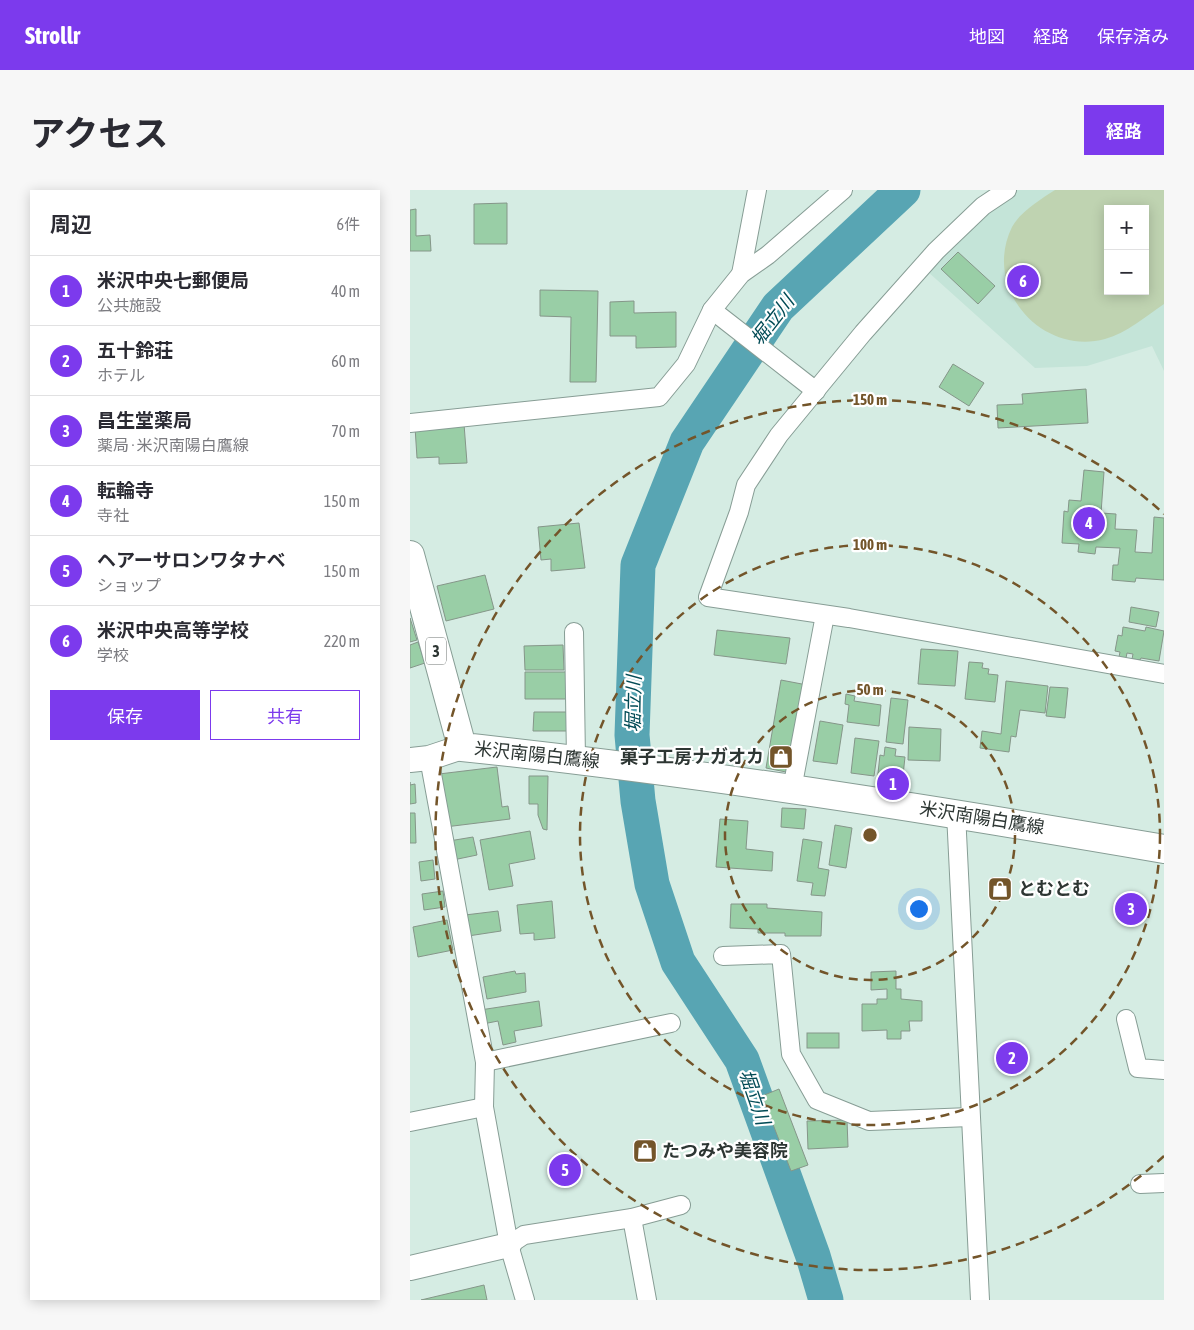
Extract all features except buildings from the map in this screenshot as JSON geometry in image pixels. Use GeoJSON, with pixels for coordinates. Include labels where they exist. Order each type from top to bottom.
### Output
{"type":"FeatureCollection","features":[{"type":"Feature","properties":{"kind":"main road","name":"米沢南陽白鷹線"},"geometry":{"type":"LineString","coordinates":[[410,555],[462,747],[655,769],[956,813],[1164,849]]}},
{"type":"Feature","properties":{"kind":"street"},"geometry":{"type":"LineString","coordinates":[[410,423],[659,396],[686,364],[741,274],[757,190]]}},
{"type":"Feature","properties":{"kind":"street"},"geometry":{"type":"LineString","coordinates":[[741,274],[768,255],[843,190]]}},
{"type":"Feature","properties":{"kind":"street"},"geometry":{"type":"LineString","coordinates":[[1006,190],[983,206],[936,251],[863,333],[779,435],[746,485],[739,512],[708,597],[825,615],[1164,674]]}},
{"type":"Feature","properties":{"kind":"street"},"geometry":{"type":"LineString","coordinates":[[717,313],[816,391]]}},
{"type":"Feature","properties":{"kind":"street"},"geometry":{"type":"LineString","coordinates":[[792,789],[825,615]]}},
{"type":"Feature","properties":{"kind":"street"},"geometry":{"type":"LineString","coordinates":[[574,632],[583,760]]}},
{"type":"Feature","properties":{"kind":"street"},"geometry":{"type":"LineString","coordinates":[[462,747],[419,759],[485,1062],[484,1107],[510,1245],[525,1300]]}},
{"type":"Feature","properties":{"kind":"street"},"geometry":{"type":"LineString","coordinates":[[956,813],[980,1300]]}},
{"type":"Feature","properties":{"kind":"street"},"geometry":{"type":"LineString","coordinates":[[723,956],[781,954],[791,1054],[817,1100],[869,1121],[970,1117]]}},
{"type":"Feature","properties":{"kind":"street"},"geometry":{"type":"LineString","coordinates":[[1126,1019],[1138,1068],[1164,1070]]}},
{"type":"Feature","properties":{"kind":"street"},"geometry":{"type":"LineString","coordinates":[[485,1062],[671,1023]]}},
{"type":"Feature","properties":{"kind":"street"},"geometry":{"type":"LineString","coordinates":[[410,1122],[484,1107]]}},
{"type":"Feature","properties":{"kind":"street"},"geometry":{"type":"LineString","coordinates":[[1140,1184],[1164,1183]]}},
{"type":"Feature","properties":{"kind":"street"},"geometry":{"type":"LineString","coordinates":[[410,1268],[510,1245],[524,1235],[632,1218],[681,1205]]}},
{"type":"Feature","properties":{"kind":"street"},"geometry":{"type":"LineString","coordinates":[[632,1218],[647,1300]]}},
{"type":"Feature","properties":{"kind":"shaded area"},"geometry":{"type":"Polygon","coordinates":[[[1017,190],[1164,190],[1164,371],[1152,346],[1087,366],[1035,368],[927,271],[984,212],[1017,190]]]}},
{"type":"Feature","properties":{"kind":"shaded area"},"geometry":{"type":"Polygon","coordinates":[[[1055,190],[1164,190],[1164,304],[1129,328],[1105,339],[1081,342],[1059,337],[1040,327],[1023,312],[1011,294],[1005,273],[1005,250],[1012,227],[1031,206],[1055,190]]]}},
{"type":"Feature","properties":{"kind":"waterway","name":"堀立川"},"geometry":{"type":"LineString","coordinates":[[826,1300],[813,1256],[742,1060],[678,962],[652,884],[638,801],[632,735],[638,565],[687,442],[778,307],[903,190]]}},
{"type":"Feature","properties":{"kind":"place","name":"米沢中央高等学校"},"geometry":{"type":"Point","coordinates":[1023,281]}},
{"type":"Feature","properties":{"kind":"place","name":"転輪寺"},"geometry":{"type":"Point","coordinates":[1089,523]}},
{"type":"Feature","properties":{"kind":"place","name":"菓子工房ナガオカ"},"geometry":{"type":"Point","coordinates":[781,757]}},
{"type":"Feature","properties":{"kind":"place","name":"米沢中央七郵便局"},"geometry":{"type":"Point","coordinates":[893,784]}},
{"type":"Feature","properties":{"kind":"place","name":"とむとむ"},"geometry":{"type":"Point","coordinates":[1000,889]}},
{"type":"Feature","properties":{"kind":"place","name":"昌生堂薬局"},"geometry":{"type":"Point","coordinates":[1131,909]}},
{"type":"Feature","properties":{"kind":"place","name":"五十鈴荘"},"geometry":{"type":"Point","coordinates":[1012,1058]}},
{"type":"Feature","properties":{"kind":"place","name":"たつみや美容院"},"geometry":{"type":"Point","coordinates":[645,1151]}},
{"type":"Feature","properties":{"kind":"place","name":"ヘアーサロンワタナベ"},"geometry":{"type":"Point","coordinates":[565,1170]}}]}
